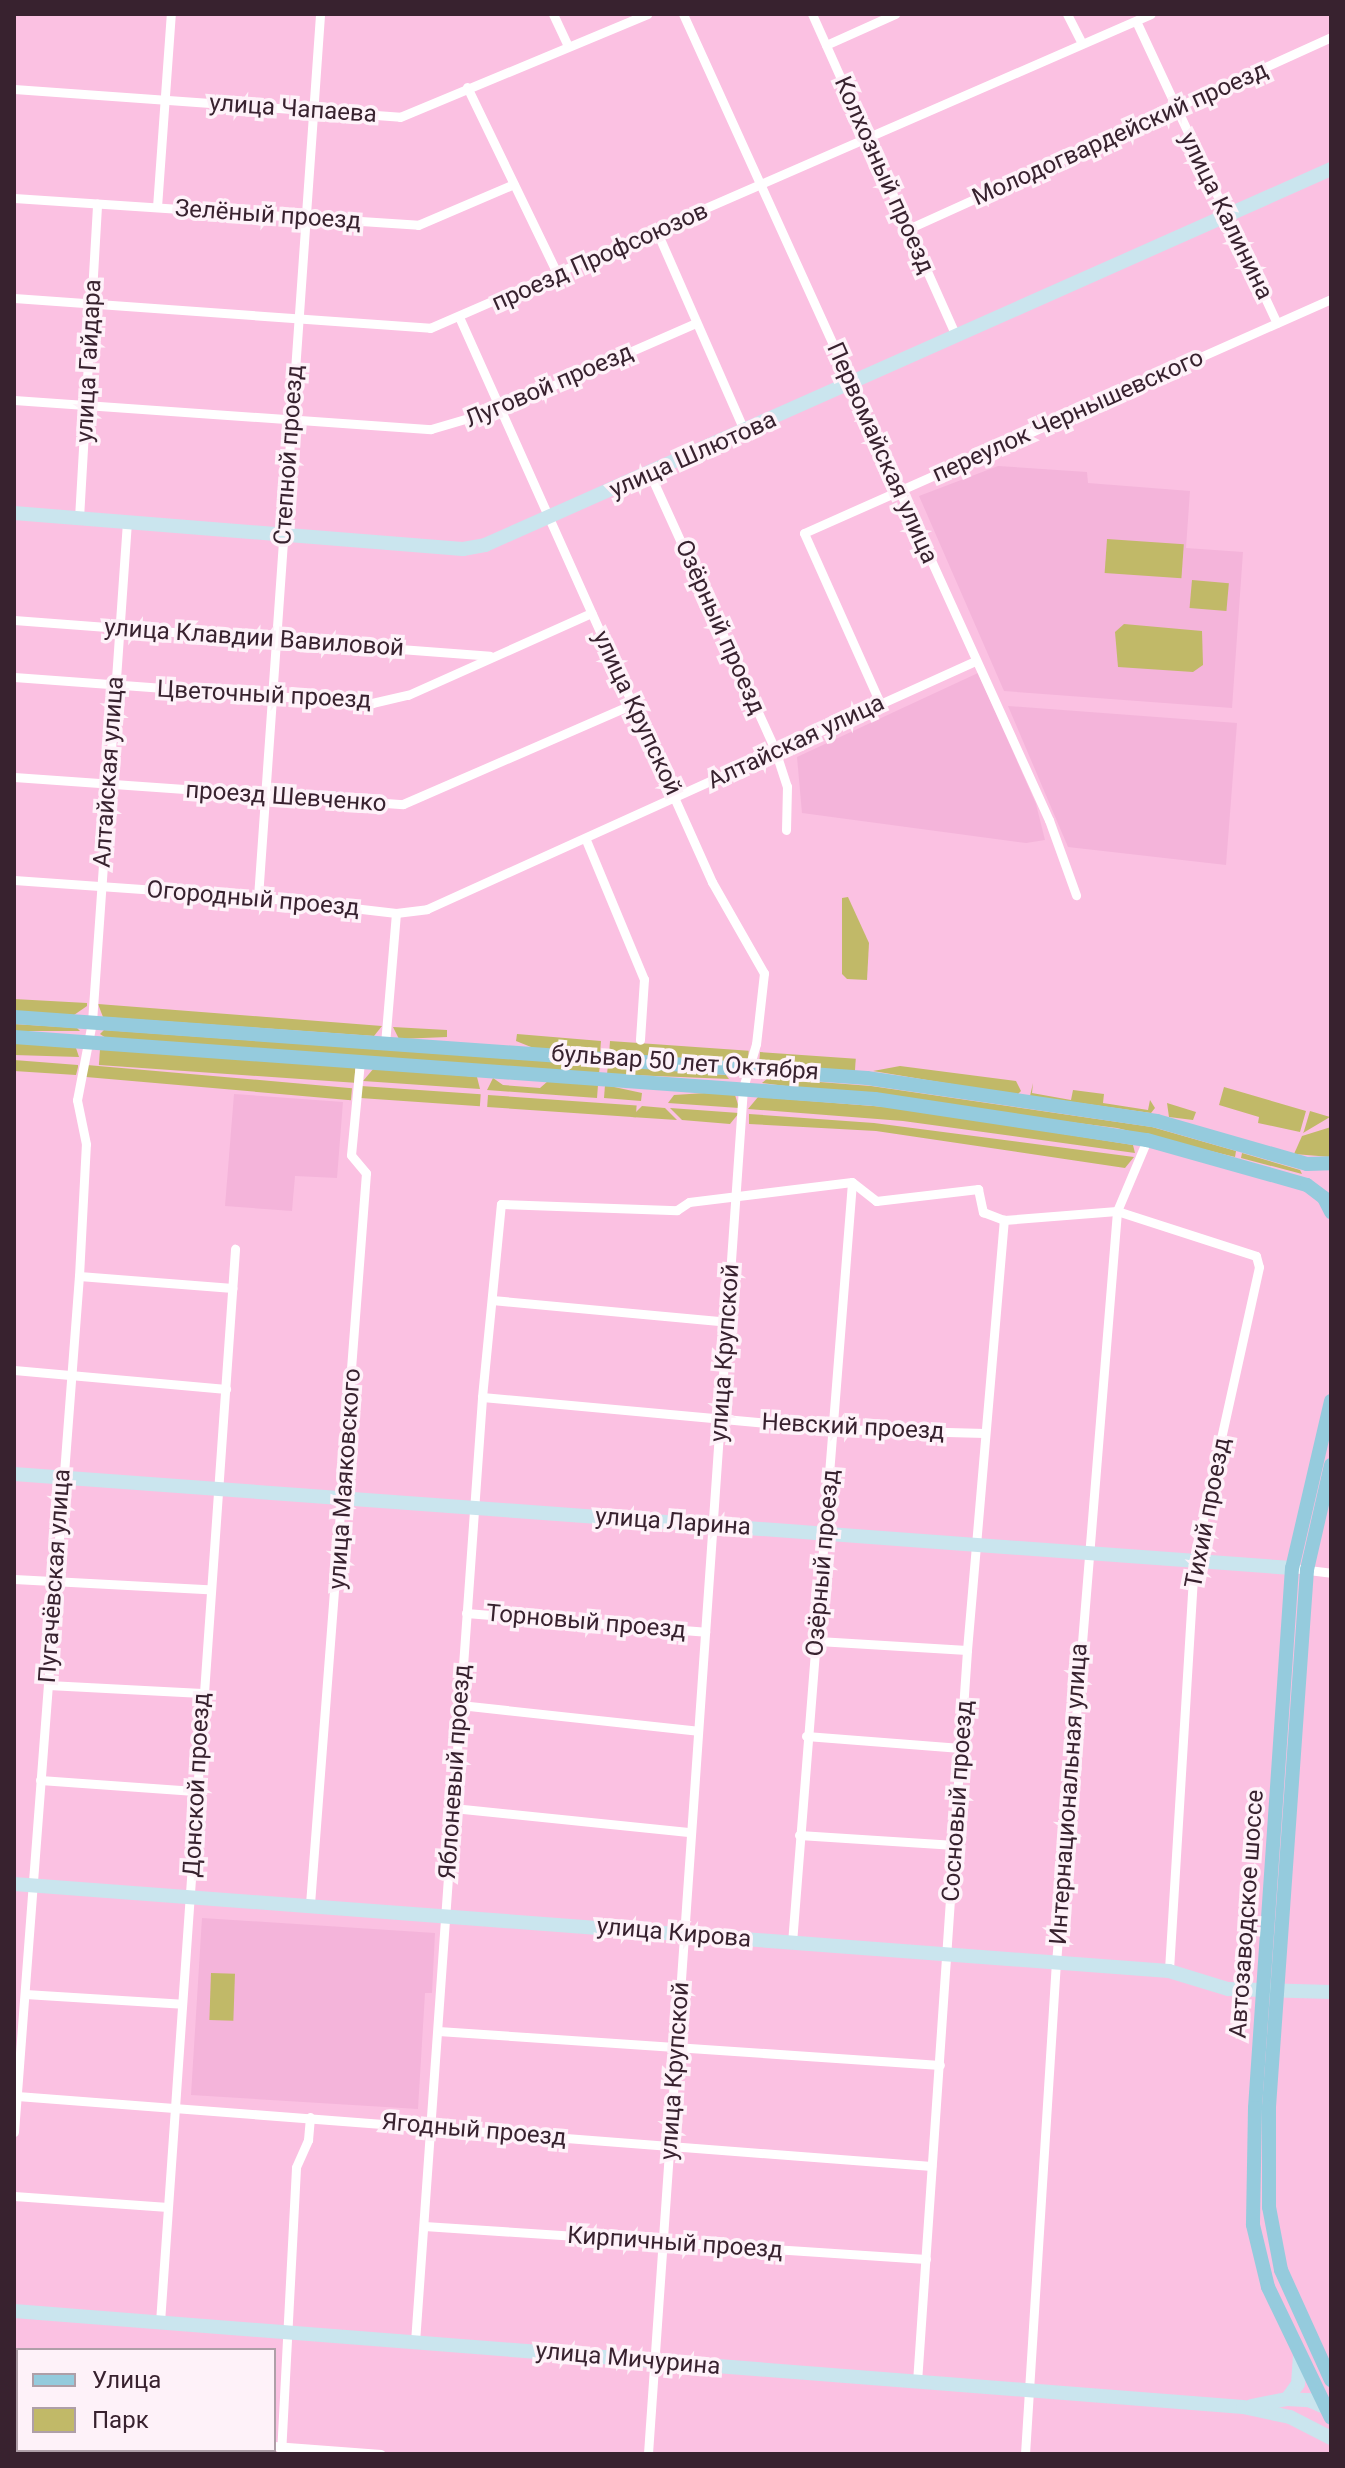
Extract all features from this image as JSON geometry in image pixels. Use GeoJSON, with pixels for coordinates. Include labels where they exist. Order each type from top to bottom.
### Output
{"type":"FeatureCollection","features":[{"type":"Feature","properties":{"kind":"main road","name":"улица Шлютова"},"geometry":{"type":"LineString","coordinates":[[14,513],[463,549],[485,545],[1331,169]]}},
{"type":"Feature","properties":{"kind":"main road","name":"бульвар 50 лет Октября"},"geometry":{"type":"LineString","coordinates":[[14,1017],[867,1078],[1157,1121],[1307,1164],[1331,1163]]}},
{"type":"Feature","properties":{"kind":"main road","name":"бульвар 50 лет Октября"},"geometry":{"type":"LineString","coordinates":[[14,1037],[875,1099],[1147,1140],[1307,1185],[1324,1198],[1331,1212]]}},
{"type":"Feature","properties":{"kind":"main road","name":"Автозаводское шоссе"},"geometry":{"type":"LineString","coordinates":[[1329,2412],[1268,2287],[1253,2225],[1300,1569],[1331,1401]]}},
{"type":"Feature","properties":{"kind":"main road","name":"Автозаводское шоссе"},"geometry":{"type":"LineString","coordinates":[[1300,1569],[1331,1465]]}},
{"type":"Feature","properties":{"kind":"main road","name":"улица Ларина"},"geometry":{"type":"LineString","coordinates":[[14,1474],[1300,1569]]}},
{"type":"Feature","properties":{"kind":"main road","name":"улица Кирова"},"geometry":{"type":"LineString","coordinates":[[14,1884],[446,1914],[1169,1971],[1228,1989],[1331,1992]]}},
{"type":"Feature","properties":{"kind":"main road","name":"Автозаводское шоссе"},"geometry":{"type":"LineString","coordinates":[[1270,1989],[1272,2231],[1288,2289],[1331,2380]]}},
{"type":"Feature","properties":{"kind":"main road","name":"улица Мичурина"},"geometry":{"type":"LineString","coordinates":[[14,2311],[1243,2407],[1290,2417],[1331,2438]]}},
{"type":"Feature","properties":{"kind":"main road"},"geometry":{"type":"LineString","coordinates":[[1287,2399],[1298,2384],[1300,2357]]}},
{"type":"Feature","properties":{"kind":"main road","name":"улица Мичурина"},"geometry":{"type":"LineString","coordinates":[[1243,2407],[1287,2399],[1329,2412]]}},
{"type":"Feature","properties":{"kind":"street"},"geometry":{"type":"LineString","coordinates":[[157,207],[171,14]]}},
{"type":"Feature","properties":{"kind":"street","name":"Степной проезд"},"geometry":{"type":"LineString","coordinates":[[258,897],[320,14]]}},
{"type":"Feature","properties":{"kind":"street"},"geometry":{"type":"LineString","coordinates":[[553,14],[568,46]]}},
{"type":"Feature","properties":{"kind":"street","name":"улица Чапаева"},"geometry":{"type":"LineString","coordinates":[[14,89],[400,117],[647,14]]}},
{"type":"Feature","properties":{"kind":"street","name":"Первомайская улица"},"geometry":{"type":"LineString","coordinates":[[683,14],[1049,820],[1076,895]]}},
{"type":"Feature","properties":{"kind":"street","name":"Колхозный проезд"},"geometry":{"type":"LineString","coordinates":[[812,14],[956,336]]}},
{"type":"Feature","properties":{"kind":"street"},"geometry":{"type":"LineString","coordinates":[[826,45],[895,14]]}},
{"type":"Feature","properties":{"kind":"street"},"geometry":{"type":"LineString","coordinates":[[1067,14],[1081,41]]}},
{"type":"Feature","properties":{"kind":"street","name":"проезд Профсоюзов"},"geometry":{"type":"LineString","coordinates":[[14,298],[430,328],[460,319],[866,135],[1081,41],[1151,14]]}},
{"type":"Feature","properties":{"kind":"street","name":"улица Калинина"},"geometry":{"type":"LineString","coordinates":[[1136,21],[1277,323]]}},
{"type":"Feature","properties":{"kind":"street","name":"Молодогвардейский проезд"},"geometry":{"type":"LineString","coordinates":[[908,229],[1331,37]]}},
{"type":"Feature","properties":{"kind":"street"},"geometry":{"type":"LineString","coordinates":[[467,87],[558,275]]}},
{"type":"Feature","properties":{"kind":"street","name":"Зелёный проезд"},"geometry":{"type":"LineString","coordinates":[[14,198],[418,225],[514,184]]}},
{"type":"Feature","properties":{"kind":"street","name":"улица Гайдара"},"geometry":{"type":"LineString","coordinates":[[79,518],[97,204]]}},
{"type":"Feature","properties":{"kind":"street"},"geometry":{"type":"LineString","coordinates":[[657,232],[745,432]]}},
{"type":"Feature","properties":{"kind":"street","name":"переулок Чернышевского"},"geometry":{"type":"LineString","coordinates":[[880,703],[804,533],[1331,299]]}},
{"type":"Feature","properties":{"kind":"street","name":"улица Крупской"},"geometry":{"type":"LineString","coordinates":[[460,319],[712,882],[764,973],[749,1070],[743,1088],[648,2454]]}},
{"type":"Feature","properties":{"kind":"street","name":"Луговой проезд"},"geometry":{"type":"LineString","coordinates":[[14,400],[431,429],[499,409],[696,323]]}},
{"type":"Feature","properties":{"kind":"street","name":"Озёрный проезд"},"geometry":{"type":"LineString","coordinates":[[650,474],[775,750],[787,786],[786,830]]}},
{"type":"Feature","properties":{"kind":"street","name":"Алтайская улица"},"geometry":{"type":"LineString","coordinates":[[92,1022],[127,521]]}},
{"type":"Feature","properties":{"kind":"street","name":"Цветочный проезд"},"geometry":{"type":"LineString","coordinates":[[14,677],[272,699],[372,703],[408,695],[591,613]]}},
{"type":"Feature","properties":{"kind":"street","name":"улица Клавдии Вавиловой"},"geometry":{"type":"LineString","coordinates":[[14,620],[493,656]]}},
{"type":"Feature","properties":{"kind":"street","name":"Алтайская улица"},"geometry":{"type":"LineString","coordinates":[[396,913],[427,909],[586,840],[775,750],[975,661]]}},
{"type":"Feature","properties":{"kind":"street","name":"проезд Шевченко"},"geometry":{"type":"LineString","coordinates":[[14,777],[403,804],[633,704]]}},
{"type":"Feature","properties":{"kind":"street"},"geometry":{"type":"LineString","coordinates":[[586,840],[644,979],[640,1040]]}},
{"type":"Feature","properties":{"kind":"street","name":"Огородный проезд"},"geometry":{"type":"LineString","coordinates":[[14,880],[258,897],[396,913]]}},
{"type":"Feature","properties":{"kind":"street"},"geometry":{"type":"LineString","coordinates":[[385,1044],[396,913]]}},
{"type":"Feature","properties":{"kind":"street","name":"Пугачёвская улица"},"geometry":{"type":"LineString","coordinates":[[14,2132],[48,1685],[60,1477],[79,1276],[86,1144],[77,1100],[92,1022]]}},
{"type":"Feature","properties":{"kind":"street","name":"улица Маяковского"},"geometry":{"type":"LineString","coordinates":[[310,1904],[345,1498],[366,1173],[351,1155],[360,1061]]}},
{"type":"Feature","properties":{"kind":"street","name":"Интернациональная улица"},"geometry":{"type":"LineString","coordinates":[[1025,2454],[1056,1963],[1117,1211],[1147,1140]]}},
{"type":"Feature","properties":{"kind":"street"},"geometry":{"type":"LineString","coordinates":[[735,1200],[852,1182],[876,1201],[978,1189],[983,1212],[1004,1220],[1117,1211]]}},
{"type":"Feature","properties":{"kind":"street","name":"Озёрный проезд"},"geometry":{"type":"LineString","coordinates":[[792,1943],[852,1182]]}},
{"type":"Feature","properties":{"kind":"street","name":"Яблоневый проезд"},"geometry":{"type":"LineString","coordinates":[[415,2342],[433,2126],[482,1397],[501,1204],[677,1210],[689,1202],[735,1200]]}},
{"type":"Feature","properties":{"kind":"street","name":"Тихий проезд"},"geometry":{"type":"LineString","coordinates":[[1117,1211],[1250,1250],[1258,1260],[1194,1561],[1169,1971]]}},
{"type":"Feature","properties":{"kind":"street","name":"Сосновый проезд"},"geometry":{"type":"LineString","coordinates":[[917,2382],[967,1650],[1004,1220]]}},
{"type":"Feature","properties":{"kind":"street","name":"Донской проезд"},"geometry":{"type":"LineString","coordinates":[[160,2322],[208,1589],[219,1489],[235,1249]]}},
{"type":"Feature","properties":{"kind":"street"},"geometry":{"type":"LineString","coordinates":[[79,1276],[233,1288]]}},
{"type":"Feature","properties":{"kind":"street"},"geometry":{"type":"LineString","coordinates":[[492,1300],[727,1322]]}},
{"type":"Feature","properties":{"kind":"street"},"geometry":{"type":"LineString","coordinates":[[14,1370],[226,1389]]}},
{"type":"Feature","properties":{"kind":"street","name":"Невский проезд"},"geometry":{"type":"LineString","coordinates":[[482,1397],[834,1429],[985,1433]]}},
{"type":"Feature","properties":{"kind":"street","name":"улица Ларина"},"geometry":{"type":"LineString","coordinates":[[1300,1569],[1331,1573]]}},
{"type":"Feature","properties":{"kind":"street"},"geometry":{"type":"LineString","coordinates":[[14,1579],[208,1589]]}},
{"type":"Feature","properties":{"kind":"street","name":"Торновый проезд"},"geometry":{"type":"LineString","coordinates":[[466,1613],[705,1632]]}},
{"type":"Feature","properties":{"kind":"street"},"geometry":{"type":"LineString","coordinates":[[818,1641],[967,1650]]}},
{"type":"Feature","properties":{"kind":"street"},"geometry":{"type":"LineString","coordinates":[[48,1685],[202,1693]]}},
{"type":"Feature","properties":{"kind":"street"},"geometry":{"type":"LineString","coordinates":[[460,1705],[698,1731]]}},
{"type":"Feature","properties":{"kind":"street"},"geometry":{"type":"LineString","coordinates":[[806,1736],[961,1748]]}},
{"type":"Feature","properties":{"kind":"street"},"geometry":{"type":"LineString","coordinates":[[40,1780],[195,1791]]}},
{"type":"Feature","properties":{"kind":"street"},"geometry":{"type":"LineString","coordinates":[[453,1808],[691,1832]]}},
{"type":"Feature","properties":{"kind":"street"},"geometry":{"type":"LineString","coordinates":[[799,1835],[955,1845]]}},
{"type":"Feature","properties":{"kind":"street"},"geometry":{"type":"LineString","coordinates":[[25,1994],[182,2004]]}},
{"type":"Feature","properties":{"kind":"street"},"geometry":{"type":"LineString","coordinates":[[438,2031],[940,2065]]}},
{"type":"Feature","properties":{"kind":"street","name":"Ягодный проезд"},"geometry":{"type":"LineString","coordinates":[[17,2096],[931,2166]]}},
{"type":"Feature","properties":{"kind":"street"},"geometry":{"type":"LineString","coordinates":[[310,2117],[308,2140],[296,2167],[291,2331],[279,2449],[381,2454]]}},
{"type":"Feature","properties":{"kind":"street"},"geometry":{"type":"LineString","coordinates":[[14,2196],[168,2207]]}},
{"type":"Feature","properties":{"kind":"street","name":"Кирпичный проезд"},"geometry":{"type":"LineString","coordinates":[[424,2226],[926,2259]]}},
{"type":"Feature","properties":{"kind":"shaded area"},"geometry":{"type":"Polygon","coordinates":[[[998,466],[1087,472],[1088,483],[1190,491],[1186,548],[1243,552],[1232,708],[1004,691],[919,496],[998,466]]]}},
{"type":"Feature","properties":{"kind":"shaded area"},"geometry":{"type":"Polygon","coordinates":[[[978,673],[1036,804],[1045,840],[1026,843],[802,813],[797,757],[978,673]]]}},
{"type":"Feature","properties":{"kind":"shaded area"},"geometry":{"type":"Polygon","coordinates":[[[1008,706],[1237,723],[1226,865],[1068,847],[1008,706]]]}},
{"type":"Feature","properties":{"kind":"shaded area"},"geometry":{"type":"Polygon","coordinates":[[[234,1094],[343,1102],[337,1178],[295,1176],[292,1211],[225,1206],[234,1094]]]}},
{"type":"Feature","properties":{"kind":"shaded area"},"geometry":{"type":"Polygon","coordinates":[[[202,1918],[435,1933],[432,1993],[425,1993],[418,2109],[191,2095],[202,1918]]]}},
{"type":"Feature","properties":{"kind":"green space"},"geometry":{"type":"Polygon","coordinates":[[[1107,539],[1184,544],[1181,578],[1105,573],[1107,539]]]}},
{"type":"Feature","properties":{"kind":"green space"},"geometry":{"type":"Polygon","coordinates":[[[1192,580],[1229,583],[1226,611],[1190,608],[1192,580]]]}},
{"type":"Feature","properties":{"kind":"green space"},"geometry":{"type":"Polygon","coordinates":[[[1124,624],[1202,631],[1203,665],[1193,672],[1118,667],[1115,632],[1124,624]]]}},
{"type":"Feature","properties":{"kind":"green space"},"geometry":{"type":"Polygon","coordinates":[[[848,897],[869,943],[867,980],[847,979],[842,974],[842,898],[848,897]]]}},
{"type":"Feature","properties":{"kind":"green space"},"geometry":{"type":"Polygon","coordinates":[[[14,999],[87,1003],[87,1006],[74,1015],[14,1011],[14,999]]]}},
{"type":"Feature","properties":{"kind":"green space"},"geometry":{"type":"Polygon","coordinates":[[[98,1004],[382,1026],[374,1036],[103,1017],[98,1004]]]}},
{"type":"Feature","properties":{"kind":"green space"},"geometry":{"type":"Polygon","coordinates":[[[14,1024],[77,1028],[80,1031],[14,1031],[14,1024]]]}},
{"type":"Feature","properties":{"kind":"green space"},"geometry":{"type":"Polygon","coordinates":[[[393,1027],[447,1030],[447,1037],[399,1039],[393,1027]]]}},
{"type":"Feature","properties":{"kind":"green space"},"geometry":{"type":"Polygon","coordinates":[[[104,1030],[600,1065],[599,1073],[106,1038],[100,1034],[104,1030]]]}},
{"type":"Feature","properties":{"kind":"green space"},"geometry":{"type":"Polygon","coordinates":[[[517,1034],[601,1041],[600,1054],[536,1049],[516,1041],[517,1034]]]}},
{"type":"Feature","properties":{"kind":"green space"},"geometry":{"type":"Polygon","coordinates":[[[610,1041],[749,1051],[748,1064],[609,1054],[610,1041]]]}},
{"type":"Feature","properties":{"kind":"green space"},"geometry":{"type":"Polygon","coordinates":[[[14,1043],[76,1048],[79,1057],[14,1055],[14,1043]]]}},
{"type":"Feature","properties":{"kind":"green space"},"geometry":{"type":"Polygon","coordinates":[[[100,1049],[355,1067],[354,1083],[99,1065],[100,1049]]]}},
{"type":"Feature","properties":{"kind":"green space"},"geometry":{"type":"Polygon","coordinates":[[[760,1052],[856,1059],[855,1073],[759,1066],[760,1052]]]}},
{"type":"Feature","properties":{"kind":"green space"},"geometry":{"type":"Polygon","coordinates":[[[14,1060],[78,1067],[76,1075],[14,1071],[14,1060]]]}},
{"type":"Feature","properties":{"kind":"green space"},"geometry":{"type":"Polygon","coordinates":[[[87,1065],[352,1088],[351,1100],[86,1077],[87,1065]]]}},
{"type":"Feature","properties":{"kind":"green space"},"geometry":{"type":"Polygon","coordinates":[[[608,1065],[726,1075],[729,1079],[607,1074],[608,1065]]]}},
{"type":"Feature","properties":{"kind":"green space"},"geometry":{"type":"Polygon","coordinates":[[[900,1066],[1016,1081],[1021,1091],[1017,1095],[873,1071],[900,1066]]]}},
{"type":"Feature","properties":{"kind":"green space"},"geometry":{"type":"Polygon","coordinates":[[[374,1068],[477,1077],[480,1089],[363,1081],[374,1068]]]}},
{"type":"Feature","properties":{"kind":"green space"},"geometry":{"type":"Polygon","coordinates":[[[493,1078],[503,1085],[540,1088],[548,1081],[598,1085],[597,1098],[487,1090],[493,1078]]]}},
{"type":"Feature","properties":{"kind":"green space"},"geometry":{"type":"Polygon","coordinates":[[[768,1078],[871,1086],[1152,1127],[1236,1151],[1235,1157],[1117,1128],[762,1083],[768,1078]]]}},
{"type":"Feature","properties":{"kind":"green space"},"geometry":{"type":"Polygon","coordinates":[[[1033,1083],[1032,1093],[1071,1100],[1073,1090],[1104,1094],[1103,1103],[1148,1110],[1150,1100],[1155,1108],[1151,1113],[1030,1096],[1033,1083]]]}},
{"type":"Feature","properties":{"kind":"green space"},"geometry":{"type":"Polygon","coordinates":[[[605,1085],[642,1093],[641,1101],[604,1098],[605,1085]]]}},
{"type":"Feature","properties":{"kind":"green space"},"geometry":{"type":"Polygon","coordinates":[[[361,1086],[481,1094],[480,1106],[360,1098],[361,1086]]]}},
{"type":"Feature","properties":{"kind":"green space"},"geometry":{"type":"Polygon","coordinates":[[[1224,1087],[1306,1111],[1300,1132],[1258,1123],[1259,1117],[1219,1105],[1224,1087]]]}},
{"type":"Feature","properties":{"kind":"green space"},"geometry":{"type":"Polygon","coordinates":[[[488,1095],[637,1105],[636,1117],[487,1107],[488,1095]]]}},
{"type":"Feature","properties":{"kind":"green space"},"geometry":{"type":"Polygon","coordinates":[[[674,1095],[735,1095],[739,1108],[668,1103],[674,1095]]]}},
{"type":"Feature","properties":{"kind":"green space"},"geometry":{"type":"Polygon","coordinates":[[[758,1097],[898,1108],[1133,1145],[1135,1153],[903,1121],[748,1109],[758,1097]]]}},
{"type":"Feature","properties":{"kind":"green space"},"geometry":{"type":"Polygon","coordinates":[[[1167,1103],[1196,1112],[1193,1120],[1169,1117],[1167,1103]]]}},
{"type":"Feature","properties":{"kind":"green space"},"geometry":{"type":"Polygon","coordinates":[[[642,1106],[665,1108],[677,1120],[631,1117],[642,1106]]]}},
{"type":"Feature","properties":{"kind":"green space"},"geometry":{"type":"Polygon","coordinates":[[[670,1108],[739,1113],[730,1124],[682,1120],[670,1108]]]}},
{"type":"Feature","properties":{"kind":"green space"},"geometry":{"type":"Polygon","coordinates":[[[1310,1111],[1330,1117],[1303,1133],[1304,1131],[1310,1111]]]}},
{"type":"Feature","properties":{"kind":"green space"},"geometry":{"type":"Polygon","coordinates":[[[749,1114],[874,1123],[1134,1157],[1125,1168],[876,1131],[749,1124],[749,1114]]]}},
{"type":"Feature","properties":{"kind":"green space"},"geometry":{"type":"Polygon","coordinates":[[[1331,1127],[1331,1157],[1294,1154],[1302,1136],[1331,1127]]]}},
{"type":"Feature","properties":{"kind":"green space"},"geometry":{"type":"Polygon","coordinates":[[[1242,1153],[1300,1170],[1302,1174],[1241,1158],[1242,1153]]]}},
{"type":"Feature","properties":{"kind":"green space"},"geometry":{"type":"Polygon","coordinates":[[[211,1973],[235,1974],[233,2021],[209,2020],[211,1973]]]}}]}
